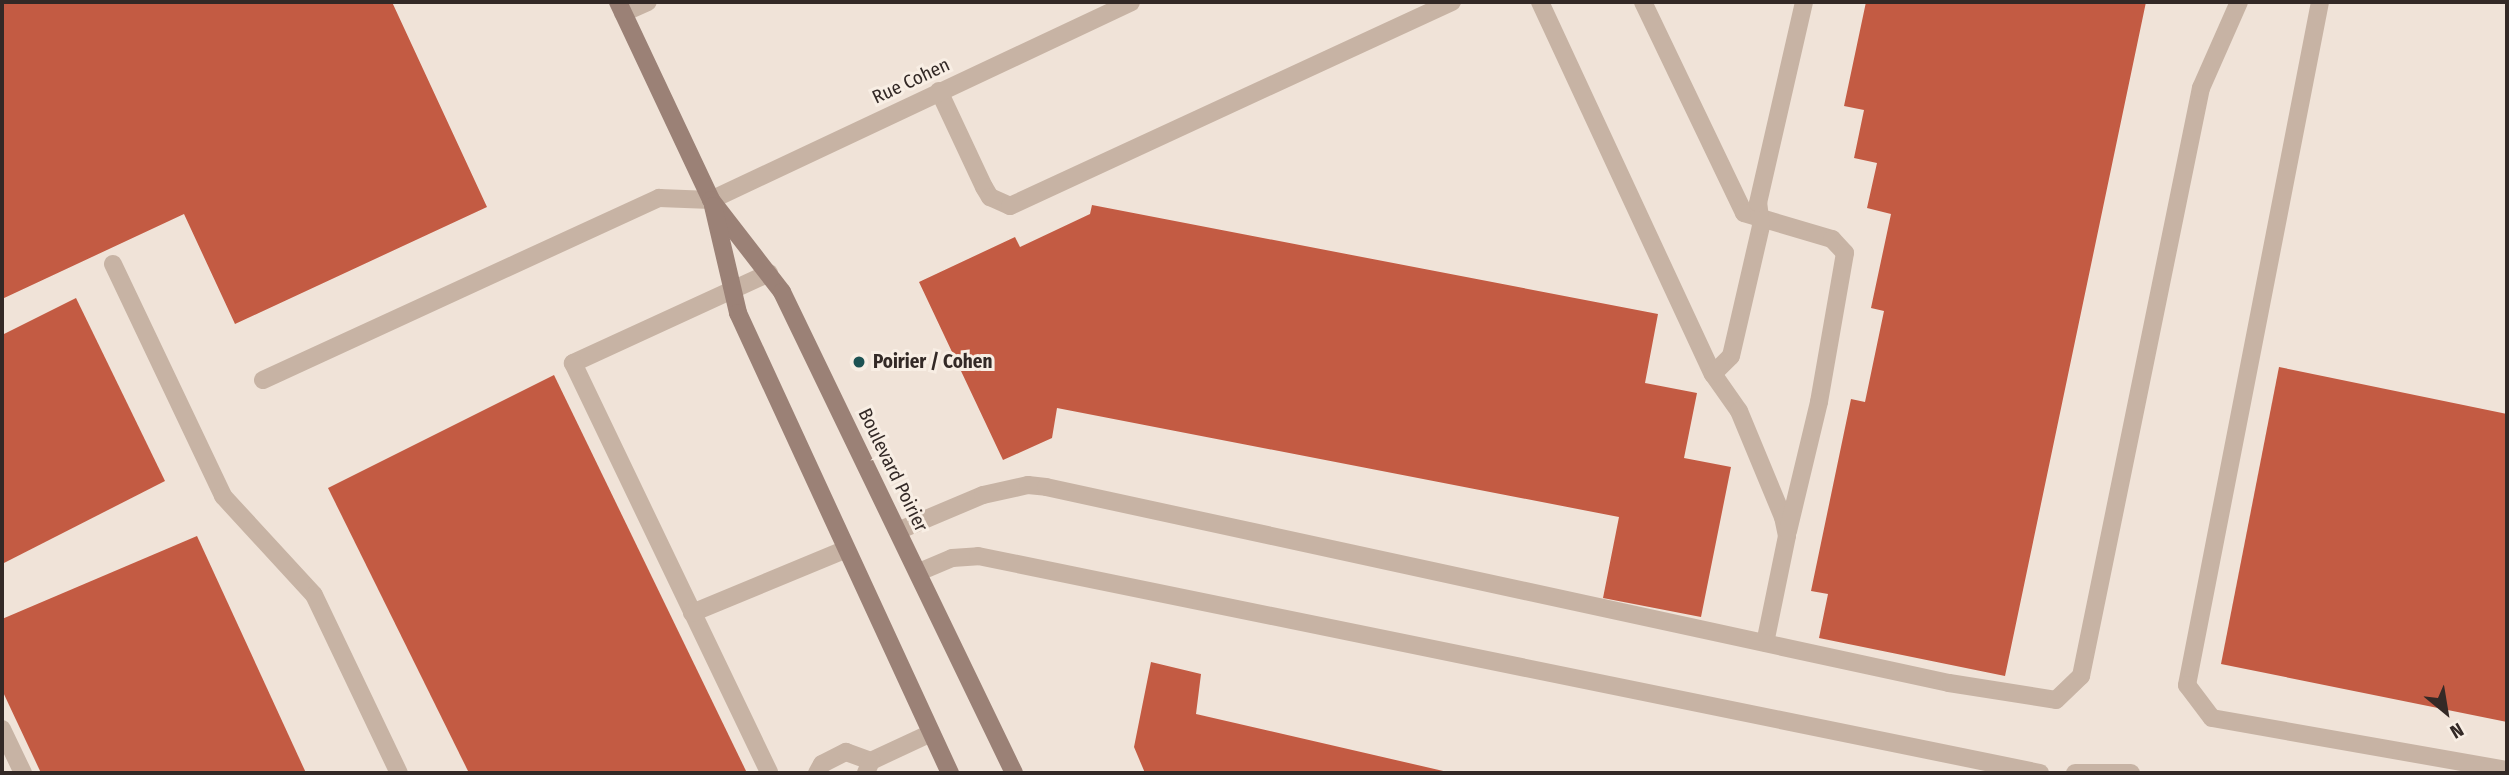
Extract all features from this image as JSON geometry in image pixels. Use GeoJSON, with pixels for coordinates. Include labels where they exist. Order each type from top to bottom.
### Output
{"type":"FeatureCollection","features":[{"type":"Feature","properties":{"kind":"street"},"geometry":{"type":"LineString","coordinates":[[621,8],[648,2]]}},
{"type":"Feature","properties":{"kind":"street","name":"Rue Cohen"},"geometry":{"type":"LineString","coordinates":[[711,200],[1131,2]]}},
{"type":"Feature","properties":{"kind":"street"},"geometry":{"type":"LineString","coordinates":[[939,91],[990,197],[1010,206],[1452,2]]}},
{"type":"Feature","properties":{"kind":"street"},"geometry":{"type":"LineString","coordinates":[[1540,2],[1713,374],[1739,411],[1787,536]]}},
{"type":"Feature","properties":{"kind":"street"},"geometry":{"type":"LineString","coordinates":[[1643,2],[1736,202],[1760,219],[1832,239],[1845,253],[1819,402],[1765,643]]}},
{"type":"Feature","properties":{"kind":"street"},"geometry":{"type":"LineString","coordinates":[[1713,374],[1731,356],[1760,219],[1758,203],[1804,2]]}},
{"type":"Feature","properties":{"kind":"street"},"geometry":{"type":"LineString","coordinates":[[900,530],[983,495],[1028,485],[1046,487],[2046,702],[2072,690],[2091,633],[2201,88],[2239,2]]}},
{"type":"Feature","properties":{"kind":"street"},"geometry":{"type":"LineString","coordinates":[[2320,2],[2187,685],[2212,718],[2507,770]]}},
{"type":"Feature","properties":{"kind":"street","name":"Boulevard Poirier"},"geometry":{"type":"LineString","coordinates":[[621,8],[711,200],[732,290],[756,355],[844,550],[950,773]]}},
{"type":"Feature","properties":{"kind":"street"},"geometry":{"type":"LineString","coordinates":[[264,380],[659,198],[711,200]]}},
{"type":"Feature","properties":{"kind":"street","name":"Boulevard Poirier"},"geometry":{"type":"LineString","coordinates":[[711,200],[769,273],[900,530],[1014,773]]}},
{"type":"Feature","properties":{"kind":"street"},"geometry":{"type":"LineString","coordinates":[[113,264],[223,496],[314,595],[399,773]]}},
{"type":"Feature","properties":{"kind":"street"},"geometry":{"type":"LineString","coordinates":[[769,273],[573,363],[769,773]]}},
{"type":"Feature","properties":{"kind":"street"},"geometry":{"type":"LineString","coordinates":[[692,613],[844,550]]}},
{"type":"Feature","properties":{"kind":"street"},"geometry":{"type":"LineString","coordinates":[[919,572],[953,558],[978,556],[2040,773]]}},
{"type":"Feature","properties":{"kind":"street"},"geometry":{"type":"LineString","coordinates":[[2,729],[23,773]]}},
{"type":"Feature","properties":{"kind":"street"},"geometry":{"type":"LineString","coordinates":[[817,773],[822,764],[846,752],[869,767],[930,733]]}},
{"type":"Feature","properties":{"kind":"street"},"geometry":{"type":"LineString","coordinates":[[2075,773],[2131,773]]}},
{"type":"Feature","properties":{"kind":"building"},"geometry":{"type":"Polygon","coordinates":[[[2,2],[392,2],[487,207],[235,324],[184,214],[2,299],[2,2]]]}},
{"type":"Feature","properties":{"kind":"building"},"geometry":{"type":"Polygon","coordinates":[[[1866,2],[2146,2],[2005,676],[1819,638],[1828,594],[1811,591],[1851,399],[1865,402],[1884,311],[1871,308],[1891,214],[1867,208],[1877,163],[1854,158],[1864,110],[1844,106],[1866,2]]]}},
{"type":"Feature","properties":{"kind":"building"},"geometry":{"type":"Polygon","coordinates":[[[1092,205],[1658,314],[1645,383],[1697,393],[1684,458],[1731,467],[1701,617],[1603,598],[1619,517],[1057,408],[1052,438],[1003,460],[919,282],[1015,237],[1020,247],[1090,214],[1092,205]]]}},
{"type":"Feature","properties":{"kind":"building"},"geometry":{"type":"Polygon","coordinates":[[[76,298],[165,481],[2,564],[2,335],[76,298]]]}},
{"type":"Feature","properties":{"kind":"building"},"geometry":{"type":"Polygon","coordinates":[[[2279,367],[2507,414],[2507,722],[2221,664],[2279,367]]]}},
{"type":"Feature","properties":{"kind":"building"},"geometry":{"type":"Polygon","coordinates":[[[554,375],[747,773],[469,773],[328,488],[554,375]]]}},
{"type":"Feature","properties":{"kind":"building"},"geometry":{"type":"Polygon","coordinates":[[[197,536],[306,773],[41,773],[2,690],[2,619],[197,536]]]}},
{"type":"Feature","properties":{"kind":"building"},"geometry":{"type":"Polygon","coordinates":[[[1151,662],[1201,674],[1196,714],[1452,773],[1145,773],[1134,747],[1151,662]]]}},
{"type":"Feature","properties":{"kind":"place","name":"Poirier / Cohen"},"geometry":{"type":"Point","coordinates":[859,362]}}]}
